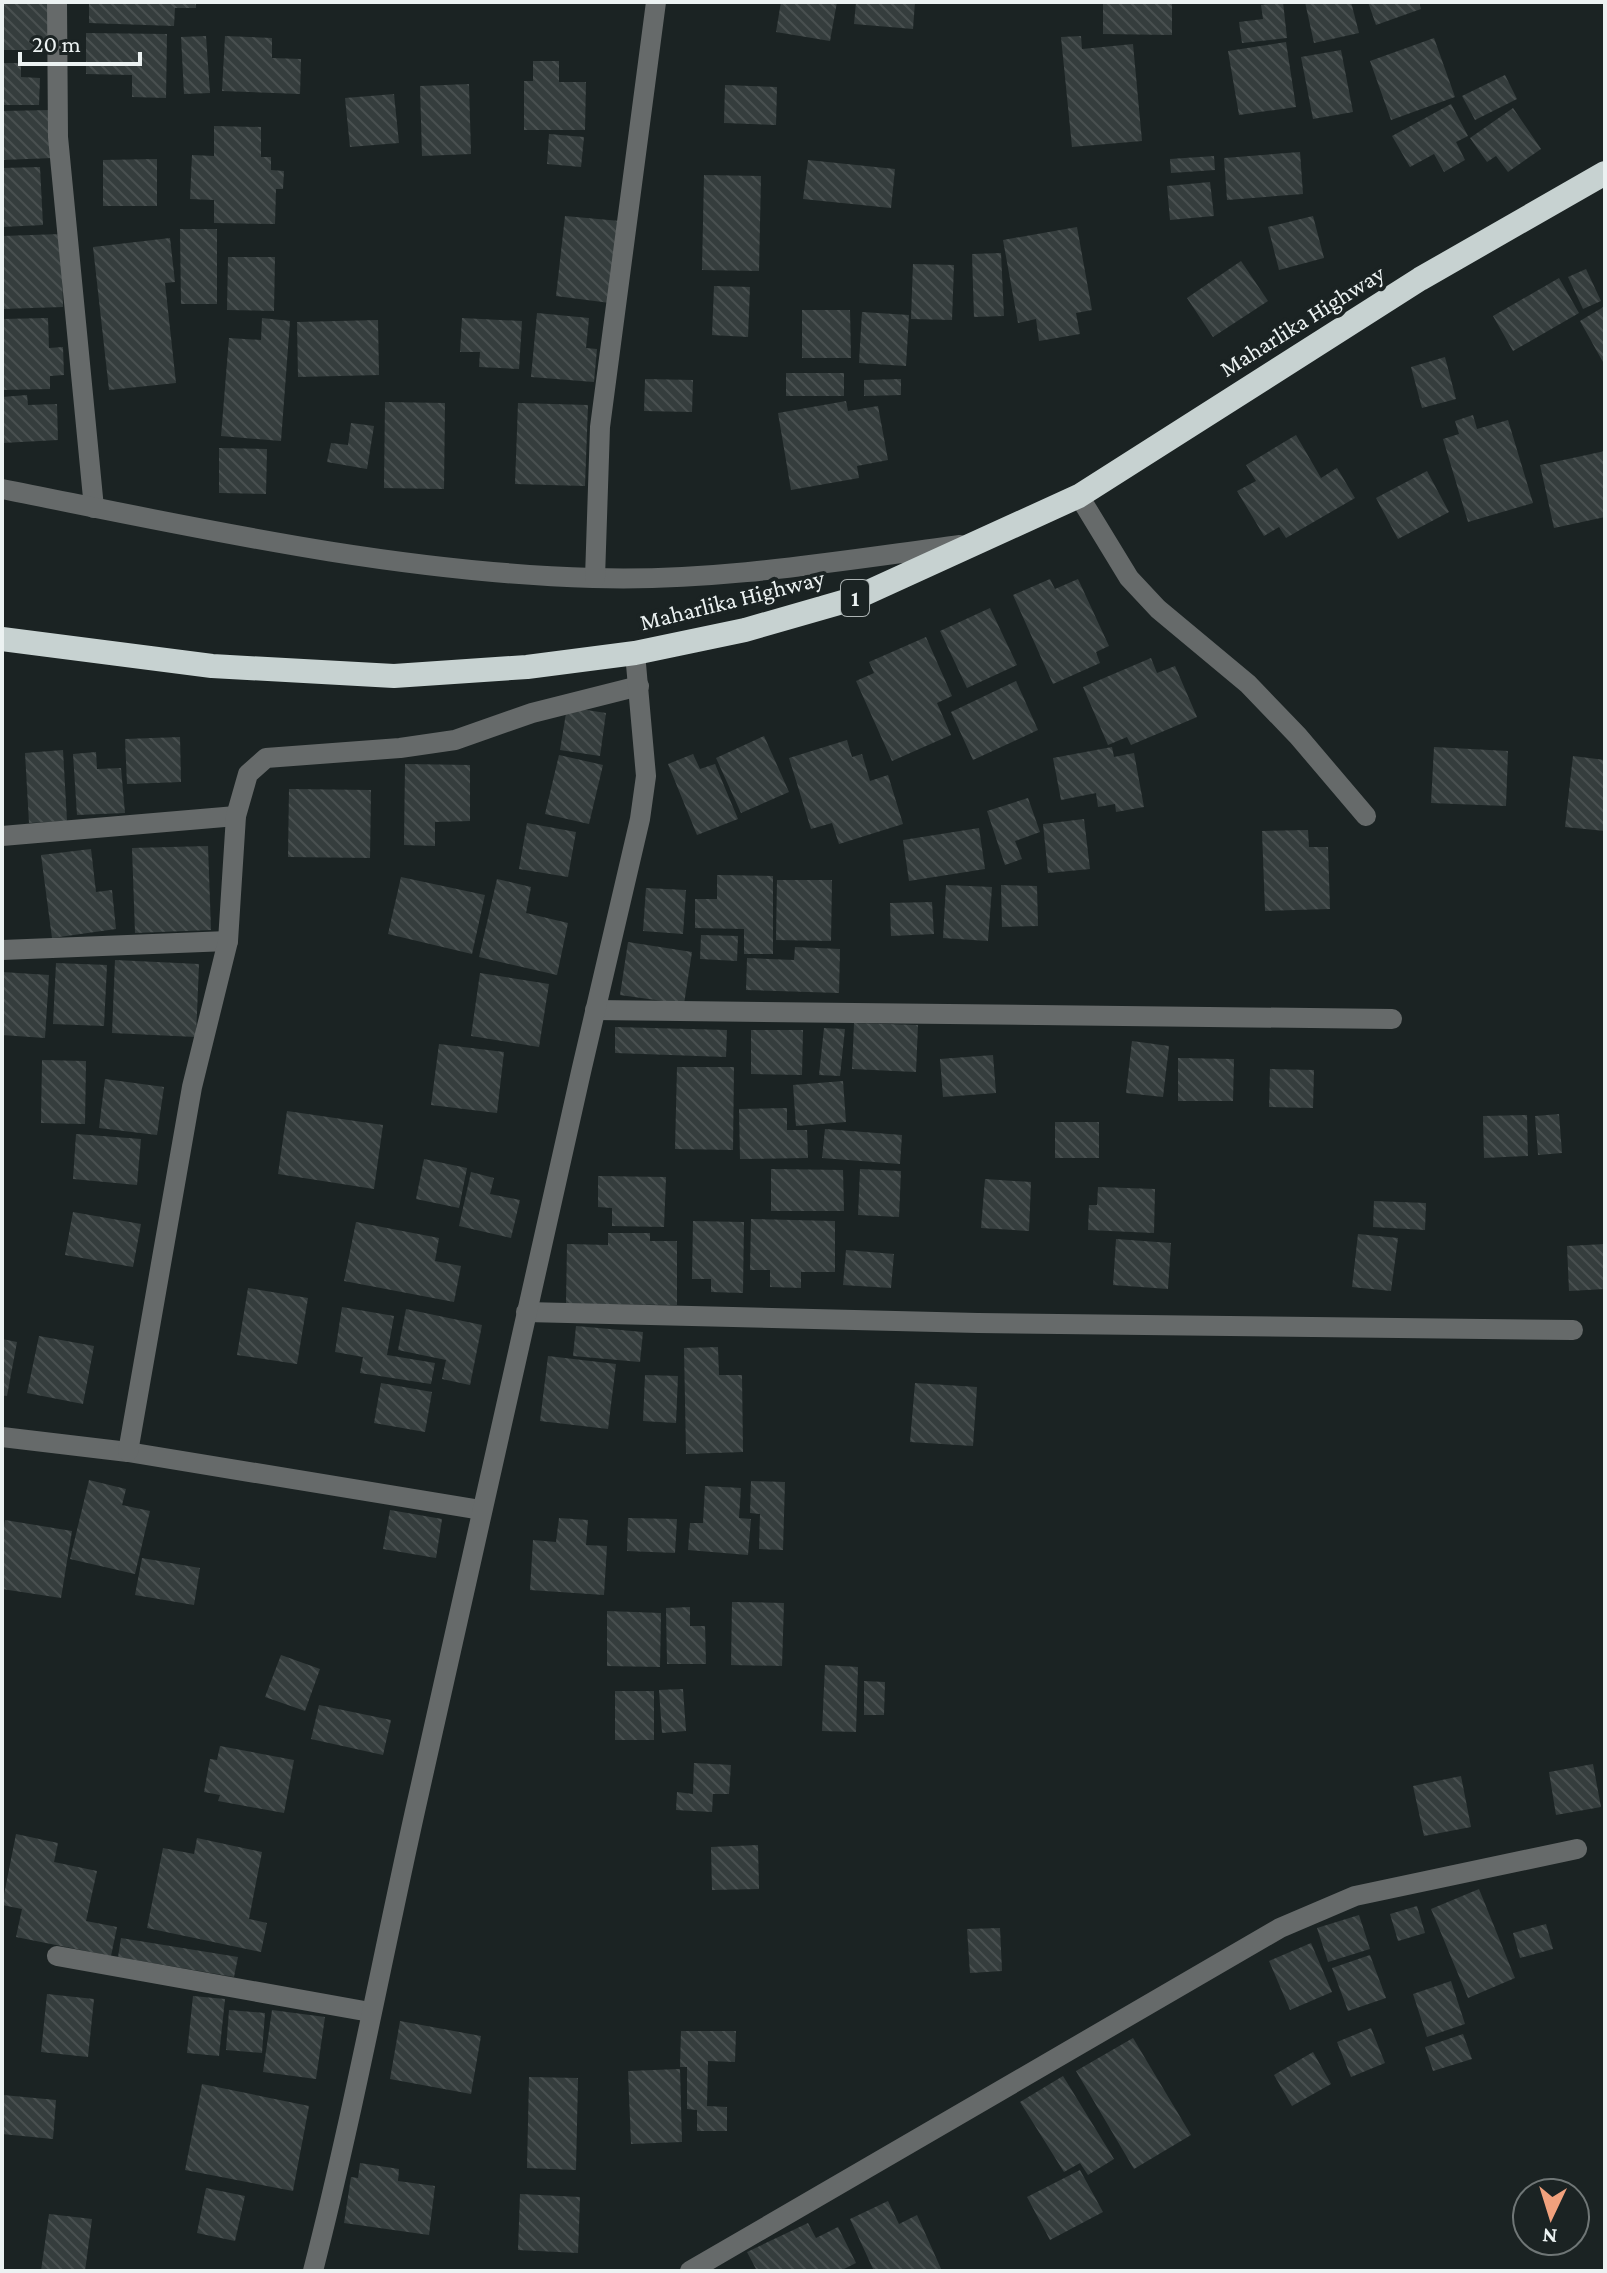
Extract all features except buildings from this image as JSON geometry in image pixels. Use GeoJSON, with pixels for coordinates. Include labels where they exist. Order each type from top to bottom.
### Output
{"type":"FeatureCollection","features":[{"type":"Feature","properties":{"kind":"highway","name":"Maharlika Highway"},"geometry":{"type":"LineString","coordinates":[[2,639],[212,666],[394,676],[527,667],[635,653],[745,630],[853,599],[1079,496],[1420,279],[1605,173]]}},
{"type":"Feature","properties":{"kind":"street"},"geometry":{"type":"LineString","coordinates":[[57,2],[58,137],[94,508]]}},
{"type":"Feature","properties":{"kind":"street"},"geometry":{"type":"LineString","coordinates":[[595,578],[600,427],[656,2]]}},
{"type":"Feature","properties":{"kind":"street"},"geometry":{"type":"LineString","coordinates":[[2,489],[272,543],[460,569],[595,578],[741,574],[972,544]]}},
{"type":"Feature","properties":{"kind":"street"},"geometry":{"type":"LineString","coordinates":[[1079,496],[1129,578],[1158,609],[1248,684],[1298,736],[1366,816]]}},
{"type":"Feature","properties":{"kind":"street"},"geometry":{"type":"LineString","coordinates":[[313,2271],[332,2199],[481,1510],[640,819],[646,776],[635,653]]}},
{"type":"Feature","properties":{"kind":"street"},"geometry":{"type":"LineString","coordinates":[[128,1452],[192,1087],[228,941],[236,816],[248,774],[266,758],[400,748],[455,740],[532,713],[639,686]]}},
{"type":"Feature","properties":{"kind":"street"},"geometry":{"type":"LineString","coordinates":[[2,836],[236,816]]}},
{"type":"Feature","properties":{"kind":"street"},"geometry":{"type":"LineString","coordinates":[[2,950],[228,941]]}},
{"type":"Feature","properties":{"kind":"street"},"geometry":{"type":"LineString","coordinates":[[595,1010],[1392,1019]]}},
{"type":"Feature","properties":{"kind":"street"},"geometry":{"type":"LineString","coordinates":[[526,1312],[978,1323],[1573,1330]]}},
{"type":"Feature","properties":{"kind":"street"},"geometry":{"type":"LineString","coordinates":[[2,1437],[128,1452],[481,1510]]}},
{"type":"Feature","properties":{"kind":"street"},"geometry":{"type":"LineString","coordinates":[[690,2271],[1280,1928],[1355,1896],[1577,1849]]}},
{"type":"Feature","properties":{"kind":"street"},"geometry":{"type":"LineString","coordinates":[[57,1956],[370,2012]]}}]}
